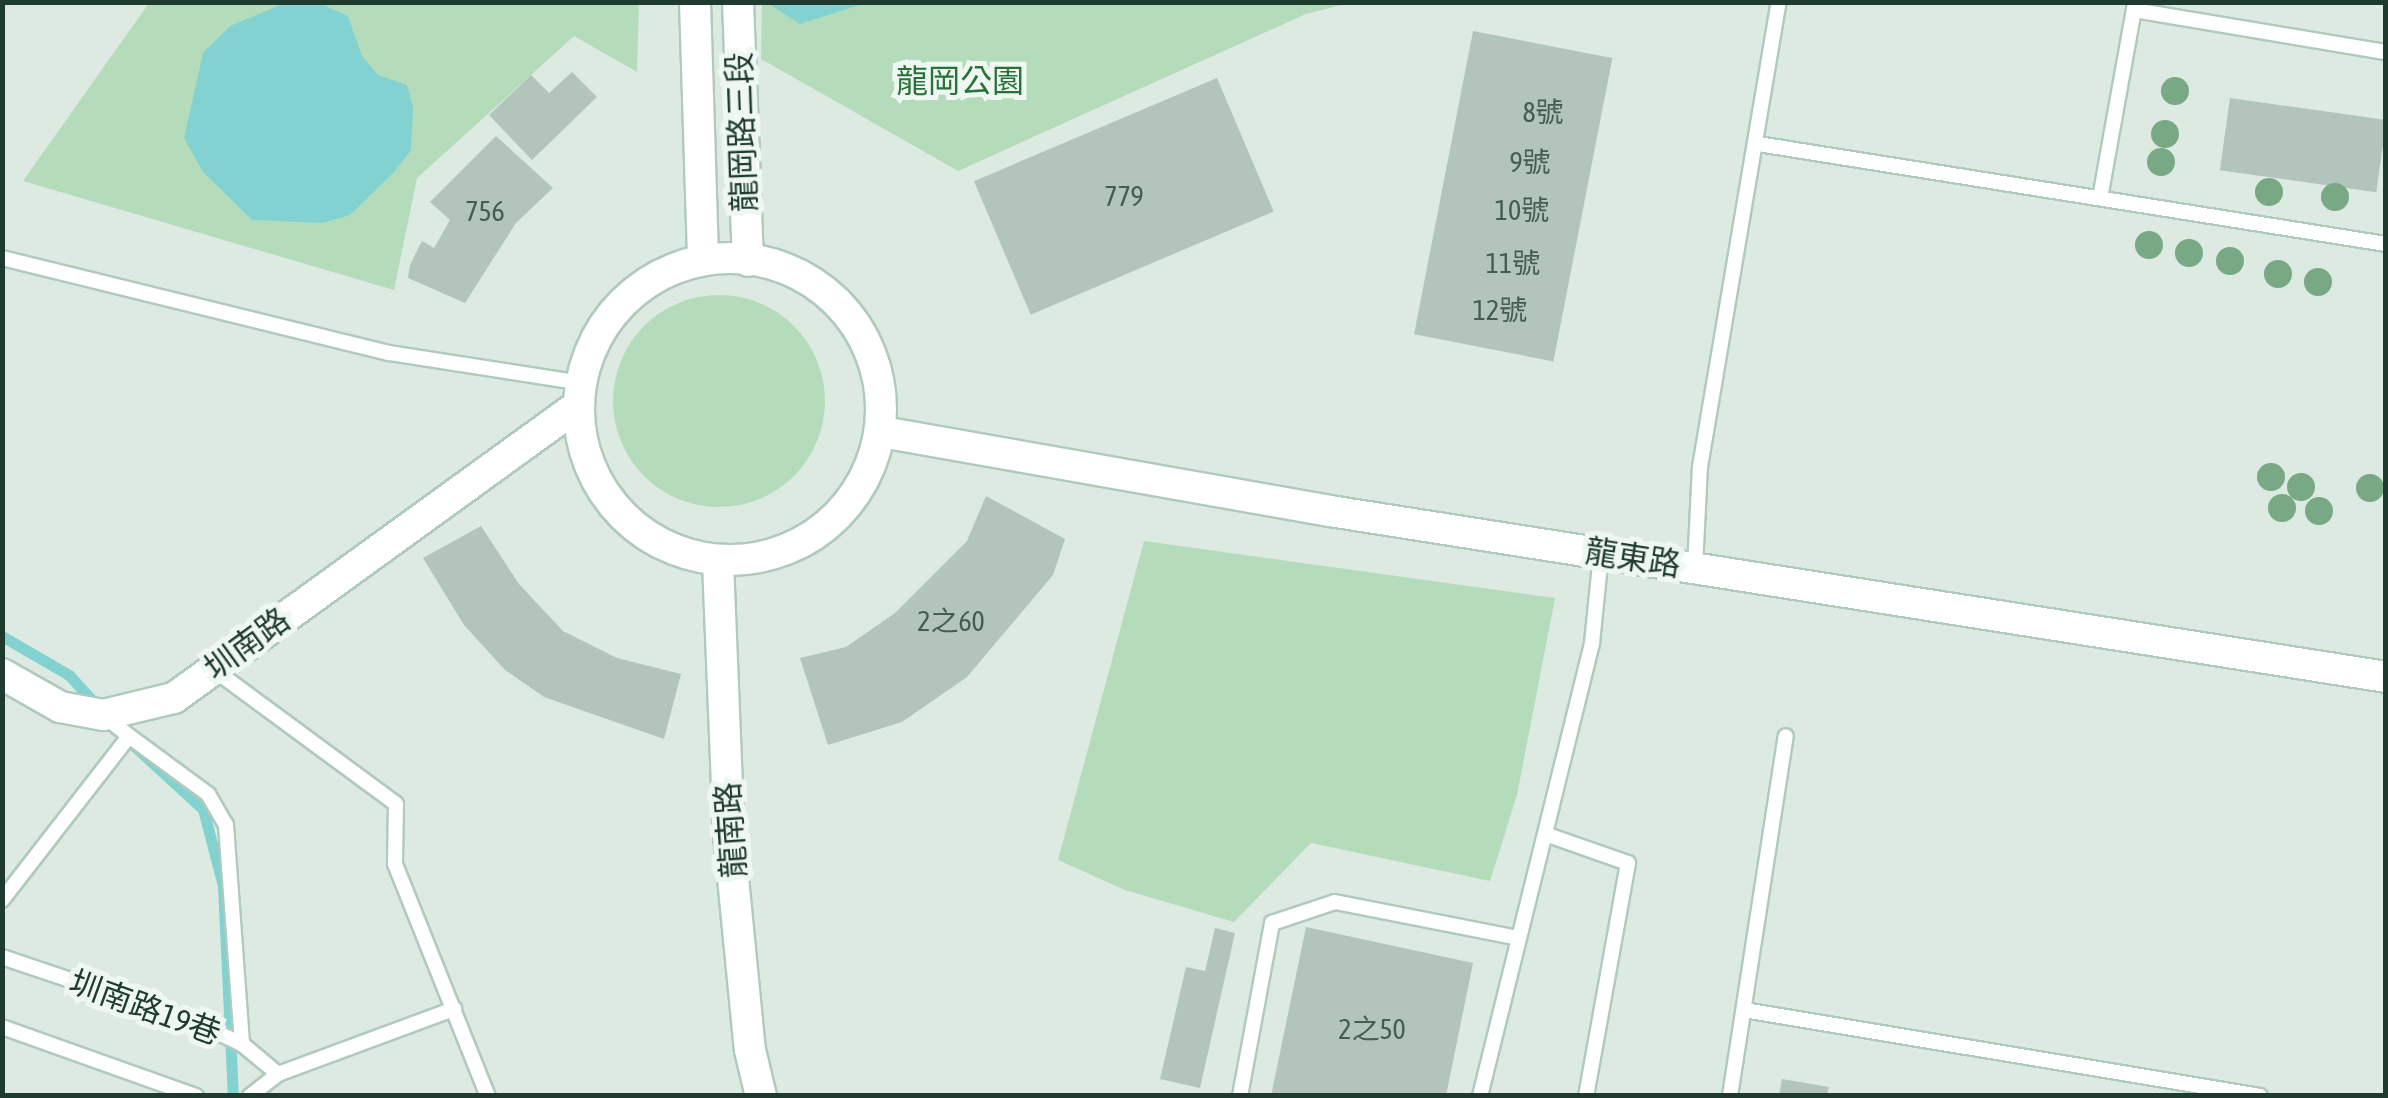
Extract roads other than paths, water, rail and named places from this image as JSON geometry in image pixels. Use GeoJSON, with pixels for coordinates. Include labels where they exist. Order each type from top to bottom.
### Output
{"type":"FeatureCollection","features":[{"type":"Feature","properties":{"kind":"street","name":"龍岡路三段"},"geometry":{"type":"LineString","coordinates":[[695,2],[703,260]]}},
{"type":"Feature","properties":{"kind":"street","name":"龍岡路三段"},"geometry":{"type":"LineString","coordinates":[[738,2],[748,261]]}},
{"type":"Feature","properties":{"kind":"street"},"geometry":{"type":"LineString","coordinates":[[703,260],[748,261],[795,271],[834,296],[868,346],[882,432],[866,479],[808,540],[718,562],[640,532],[586,464],[580,395],[593,345],[646,282],[703,260]]}},
{"type":"Feature","properties":{"kind":"street","name":"圳南路"},"geometry":{"type":"LineString","coordinates":[[103,715],[174,698],[580,395]]}},
{"type":"Feature","properties":{"kind":"street","name":"龍東路"},"geometry":{"type":"LineString","coordinates":[[882,432],[1600,553],[2386,678]]}},
{"type":"Feature","properties":{"kind":"street","name":"龍南路"},"geometry":{"type":"LineString","coordinates":[[718,562],[729,837],[750,1050],[761,1096]]}},
{"type":"Feature","properties":{"kind":"street"},"geometry":{"type":"LineString","coordinates":[[2,674],[60,707],[103,715]]}},
{"type":"Feature","properties":{"kind":"lane"},"geometry":{"type":"LineString","coordinates":[[1695,568],[1700,466],[1758,144],[1778,2]]}},
{"type":"Feature","properties":{"kind":"lane"},"geometry":{"type":"LineString","coordinates":[[2100,198],[2135,6],[2386,52]]}},
{"type":"Feature","properties":{"kind":"lane"},"geometry":{"type":"LineString","coordinates":[[1758,144],[2386,244]]}},
{"type":"Feature","properties":{"kind":"lane"},"geometry":{"type":"LineString","coordinates":[[2,258],[389,353],[580,395]]}},
{"type":"Feature","properties":{"kind":"lane"},"geometry":{"type":"LineString","coordinates":[[1480,1096],[1592,643],[1600,553]]}},
{"type":"Feature","properties":{"kind":"lane"},"geometry":{"type":"LineString","coordinates":[[212,668],[396,804],[395,864],[488,1096]]}},
{"type":"Feature","properties":{"kind":"lane"},"geometry":{"type":"LineString","coordinates":[[103,715],[208,794],[226,825],[242,1044]]}},
{"type":"Feature","properties":{"kind":"lane"},"geometry":{"type":"LineString","coordinates":[[2,900],[130,736]]}},
{"type":"Feature","properties":{"kind":"lane"},"geometry":{"type":"LineString","coordinates":[[1730,1096],[1786,736]]}},
{"type":"Feature","properties":{"kind":"lane"},"geometry":{"type":"LineString","coordinates":[[1545,834],[1628,863],[1586,1096]]}},
{"type":"Feature","properties":{"kind":"lane"},"geometry":{"type":"LineString","coordinates":[[1240,1096],[1272,924],[1334,902],[1519,938]]}},
{"type":"Feature","properties":{"kind":"lane","name":"圳南路19巷"},"geometry":{"type":"LineString","coordinates":[[2,957],[242,1044],[278,1074]]}},
{"type":"Feature","properties":{"kind":"lane"},"geometry":{"type":"LineString","coordinates":[[250,1096],[278,1074],[454,1009]]}},
{"type":"Feature","properties":{"kind":"lane"},"geometry":{"type":"LineString","coordinates":[[1744,1010],[2260,1096]]}},
{"type":"Feature","properties":{"kind":"lane"},"geometry":{"type":"LineString","coordinates":[[2,1026],[196,1096]]}},
{"type":"Feature","properties":{"kind":"water"},"geometry":{"type":"Polygon","coordinates":[[[766,2],[866,2],[866,3],[800,24],[766,2]]]}},
{"type":"Feature","properties":{"kind":"water"},"geometry":{"type":"Polygon","coordinates":[[[285,3],[319,3],[348,16],[362,56],[378,75],[407,85],[413,107],[411,150],[395,171],[350,215],[322,223],[252,220],[203,172],[184,138],[203,53],[230,26],[285,3]]]}},
{"type":"Feature","properties":{"kind":"waterway"},"geometry":{"type":"LineString","coordinates":[[2,636],[69,675],[99,708]]}},
{"type":"Feature","properties":{"kind":"waterway"},"geometry":{"type":"LineString","coordinates":[[132,744],[203,809],[223,886],[233,1096]]}},
{"type":"Feature","properties":{"kind":"park label","name":"龍岡公園"},"geometry":{"type":"Point","coordinates":[960,81]}}]}
